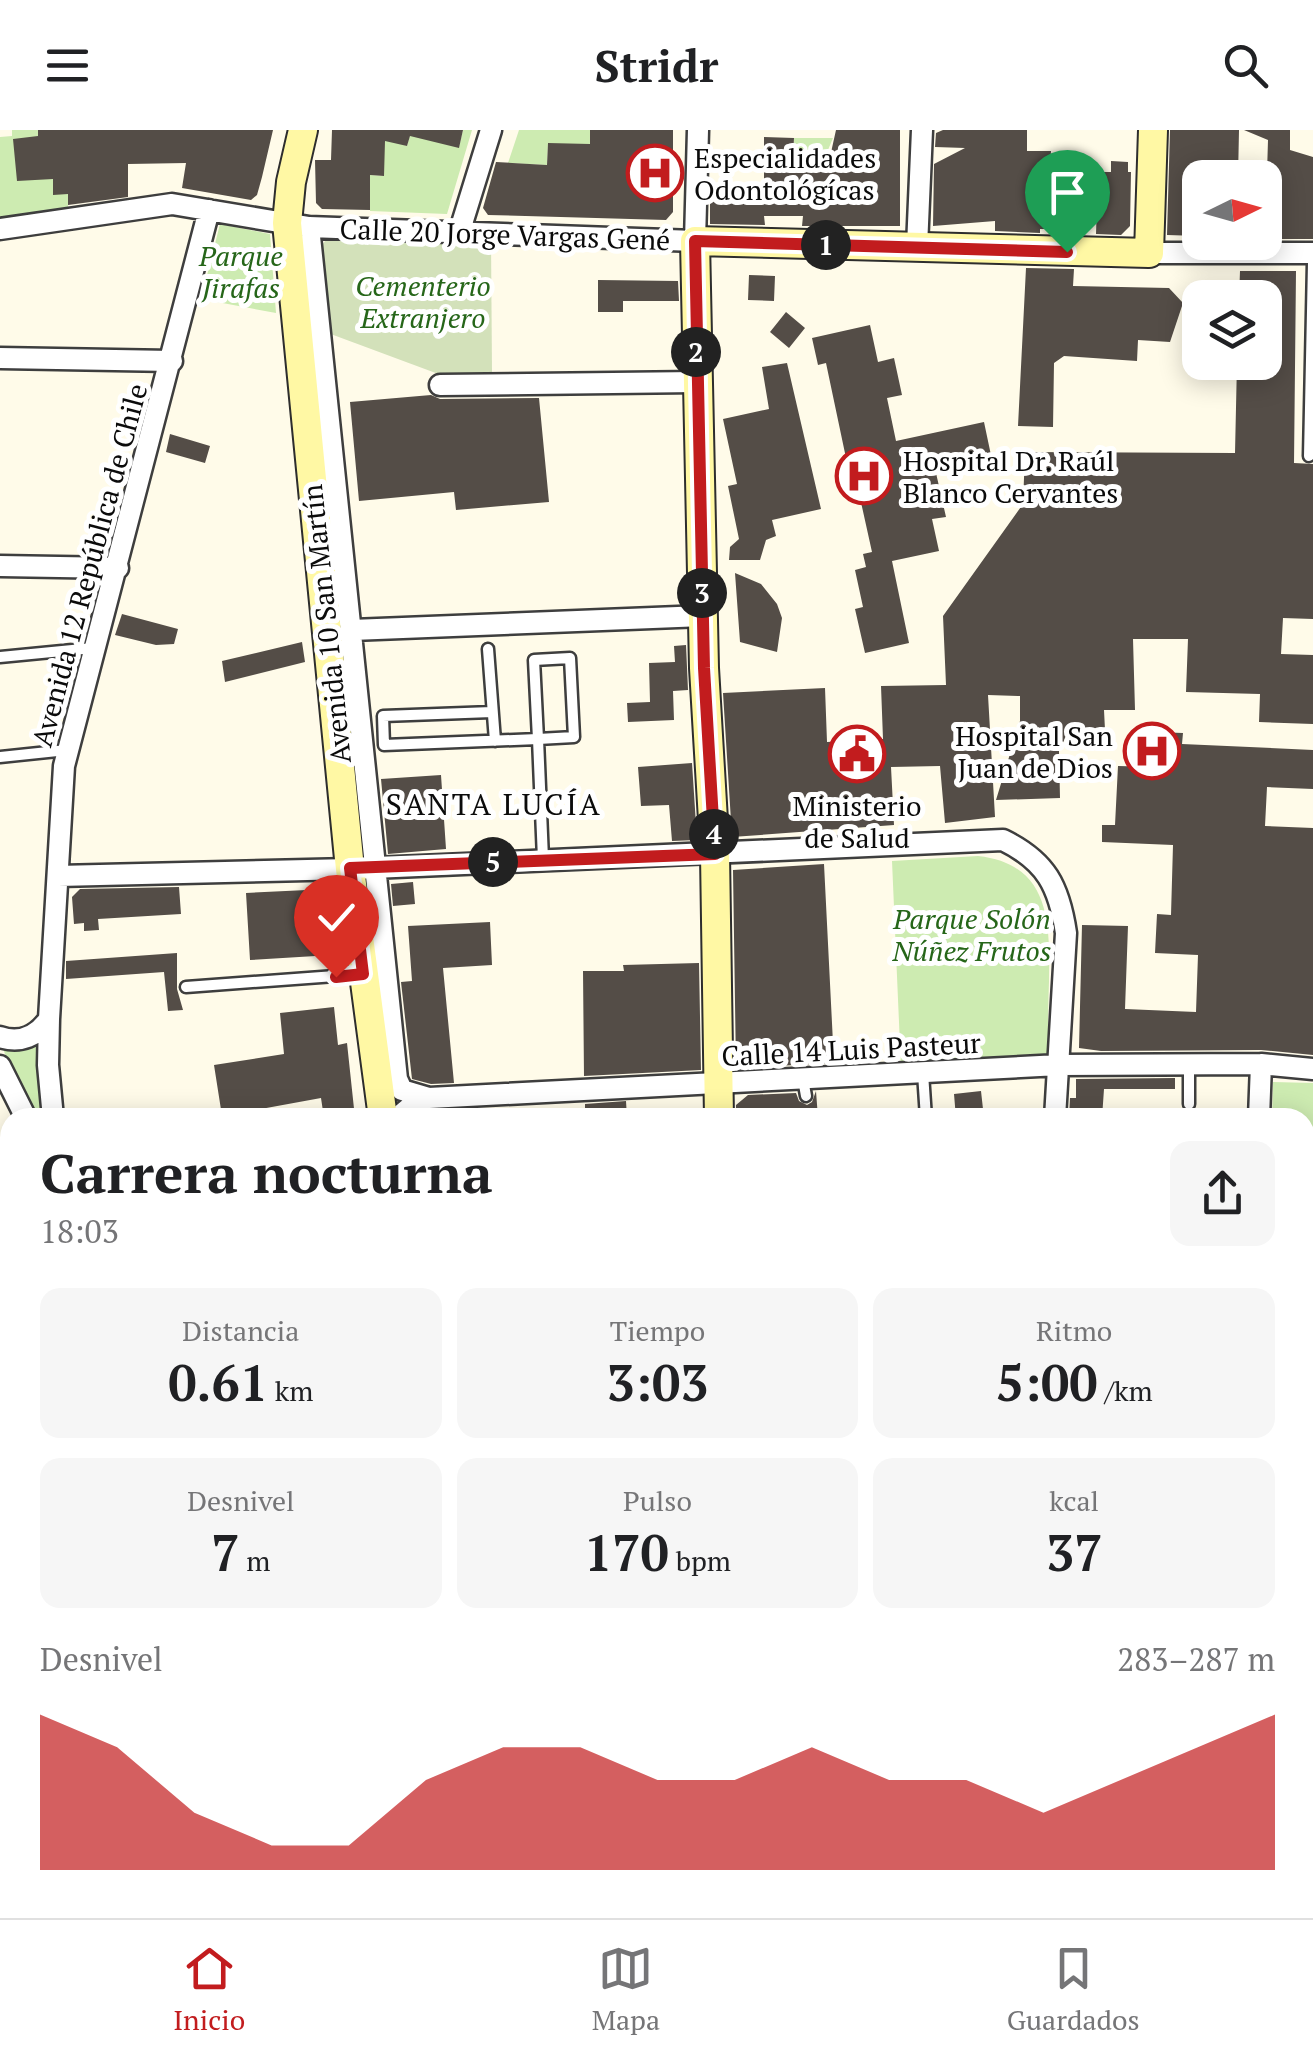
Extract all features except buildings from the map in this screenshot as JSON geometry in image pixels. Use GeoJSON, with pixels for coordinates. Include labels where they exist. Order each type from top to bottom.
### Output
{"type":"FeatureCollection","features":[{"type":"Feature","properties":{"kind":"street","name":"Avenida 10 San Martín"},"geometry":{"type":"LineString","coordinates":[[303,130],[290,182],[352,630],[363,974],[382,1108]]}},
{"type":"Feature","properties":{"kind":"street"},"geometry":{"type":"LineString","coordinates":[[460,230],[490,130]]}},
{"type":"Feature","properties":{"kind":"street"},"geometry":{"type":"LineString","coordinates":[[698,130],[695,241],[702,616],[715,854],[719,1108]]}},
{"type":"Feature","properties":{"kind":"street"},"geometry":{"type":"LineString","coordinates":[[917,247],[922,130]]}},
{"type":"Feature","properties":{"kind":"street"},"geometry":{"type":"LineString","coordinates":[[1149,253],[1153,130]]}},
{"type":"Feature","properties":{"kind":"street","name":"Calle 20 Jorge Vargas Gené"},"geometry":{"type":"LineString","coordinates":[[0,229],[172,204],[298,225],[695,241],[1313,254]]}},
{"type":"Feature","properties":{"kind":"street","name":"Avenida 12 República de Chile"},"geometry":{"type":"LineString","coordinates":[[53,1108],[48,1066],[49,1019],[67,750],[118,568],[208,210]]}},
{"type":"Feature","properties":{"kind":"street","name":"Avenida 10 San Martín"},"geometry":{"type":"LineString","coordinates":[[298,225],[362,868],[396,1079],[402,1090],[428,1098]]}},
{"type":"Feature","properties":{"kind":"street"},"geometry":{"type":"LineString","coordinates":[[0,358],[172,361]]}},
{"type":"Feature","properties":{"kind":"street"},"geometry":{"type":"LineString","coordinates":[[440,385],[697,382]]}},
{"type":"Feature","properties":{"kind":"street"},"geometry":{"type":"LineString","coordinates":[[0,566],[118,568]]}},
{"type":"Feature","properties":{"kind":"street"},"geometry":{"type":"LineString","coordinates":[[352,630],[702,616]]}},
{"type":"Feature","properties":{"kind":"street"},"geometry":{"type":"LineString","coordinates":[[58,876],[362,868],[1003,840],[1026,852],[1052,881],[1062,907],[1066,933],[1056,1108]]}},
{"type":"Feature","properties":{"kind":"street"},"geometry":{"type":"LineString","coordinates":[[0,1037],[20,1040],[32,1036],[49,1019]]}},
{"type":"Feature","properties":{"kind":"street"},"geometry":{"type":"LineString","coordinates":[[1259,1108],[1261,1064]]}},
{"type":"Feature","properties":{"kind":"street","name":"Calle 14 Luis Pasteur"},"geometry":{"type":"LineString","coordinates":[[428,1098],[719,1084],[804,1088],[923,1073],[1059,1066],[1261,1064],[1313,1069]]}},
{"type":"Feature","properties":{"kind":"street"},"geometry":{"type":"LineString","coordinates":[[0,1066],[21,1108]]}},
{"type":"Feature","properties":{"kind":"street"},"geometry":{"type":"LineString","coordinates":[[409,1108],[428,1098]]}},
{"type":"Feature","properties":{"kind":"lane"},"geometry":{"type":"LineString","coordinates":[[1309,456],[1313,263]]}},
{"type":"Feature","properties":{"kind":"lane"},"geometry":{"type":"LineString","coordinates":[[0,657],[94,648]]}},
{"type":"Feature","properties":{"kind":"lane"},"geometry":{"type":"LineString","coordinates":[[488,649],[495,741]]}},
{"type":"Feature","properties":{"kind":"lane"},"geometry":{"type":"LineString","coordinates":[[492,712],[382,716],[384,746],[538,740],[574,737],[570,658],[534,660],[538,740],[544,860]]}},
{"type":"Feature","properties":{"kind":"lane"},"geometry":{"type":"LineString","coordinates":[[0,758],[67,750]]}},
{"type":"Feature","properties":{"kind":"lane"},"geometry":{"type":"LineString","coordinates":[[186,988],[363,974]]}},
{"type":"Feature","properties":{"kind":"lane"},"geometry":{"type":"LineString","coordinates":[[1189,1064],[1189,1104]]}},
{"type":"Feature","properties":{"kind":"lane"},"geometry":{"type":"LineString","coordinates":[[923,1073],[925,1108]]}},
{"type":"Feature","properties":{"kind":"green space"},"geometry":{"type":"Polygon","coordinates":[[[12,130],[38,130],[38,136],[53,149],[53,194],[68,194],[68,207],[0,217],[0,137],[12,136],[12,130]]]}},
{"type":"Feature","properties":{"kind":"green space"},"geometry":{"type":"Polygon","coordinates":[[[463,130],[472,130],[447,214],[370,211],[370,175],[383,176],[374,133],[407,146],[410,135],[459,147],[463,130]]]}},
{"type":"Feature","properties":{"kind":"green space"},"geometry":{"type":"Polygon","coordinates":[[[519,130],[590,130],[590,144],[548,144],[547,165],[508,163],[519,130]]]}},
{"type":"Feature","properties":{"kind":"green space"},"geometry":{"type":"Polygon","coordinates":[[[794,138],[833,138],[825,157],[794,157],[794,138]]]}},
{"type":"Feature","properties":{"kind":"green space","name":"Parque Jirafas"},"geometry":{"type":"Polygon","coordinates":[[[220,224],[270,234],[276,313],[201,299],[220,224]]]}},
{"type":"Feature","properties":{"kind":"green space","name":"Cementerio Extranjero"},"geometry":{"type":"Polygon","coordinates":[[[327,239],[491,239],[492,373],[441,375],[328,333],[321,246],[327,239]]]}},
{"type":"Feature","properties":{"kind":"green space","name":"Parque Solón Núñez Frutos"},"geometry":{"type":"Polygon","coordinates":[[[978,856],[1002,861],[1020,871],[1041,900],[1049,939],[1048,1060],[901,1068],[892,861],[978,856]]]}},
{"type":"Feature","properties":{"kind":"green space"},"geometry":{"type":"Polygon","coordinates":[[[43,1034],[45,1108],[30,1108],[2,1046],[43,1034]]]}},
{"type":"Feature","properties":{"kind":"green space"},"geometry":{"type":"Polygon","coordinates":[[[1273,1082],[1313,1083],[1313,1108],[1272,1108],[1273,1082]]]}},
{"type":"Feature","properties":{"kind":"place","name":"Especialidades Odontológícas"},"geometry":{"type":"Point","coordinates":[655,173]}},
{"type":"Feature","properties":{"kind":"place","name":"Hospital Dr. Raúl Blanco Cervantes"},"geometry":{"type":"Point","coordinates":[864,476]}},
{"type":"Feature","properties":{"kind":"place","name":"Hospital San Juan de Dios"},"geometry":{"type":"Point","coordinates":[1152,751]}},
{"type":"Feature","properties":{"kind":"place","name":"Ministerio de Salud"},"geometry":{"type":"Point","coordinates":[857,754]}},
{"type":"Feature","properties":{"kind":"district","name":"SANTA LUCÍA"},"geometry":{"type":"Point","coordinates":[494,804]}},
{"type":"Feature","properties":{"kind":"route"},"geometry":{"type":"LineString","coordinates":[[336,977],[363,974],[350,868],[715,854],[704,668],[695,241],[1067,252]]}}]}
